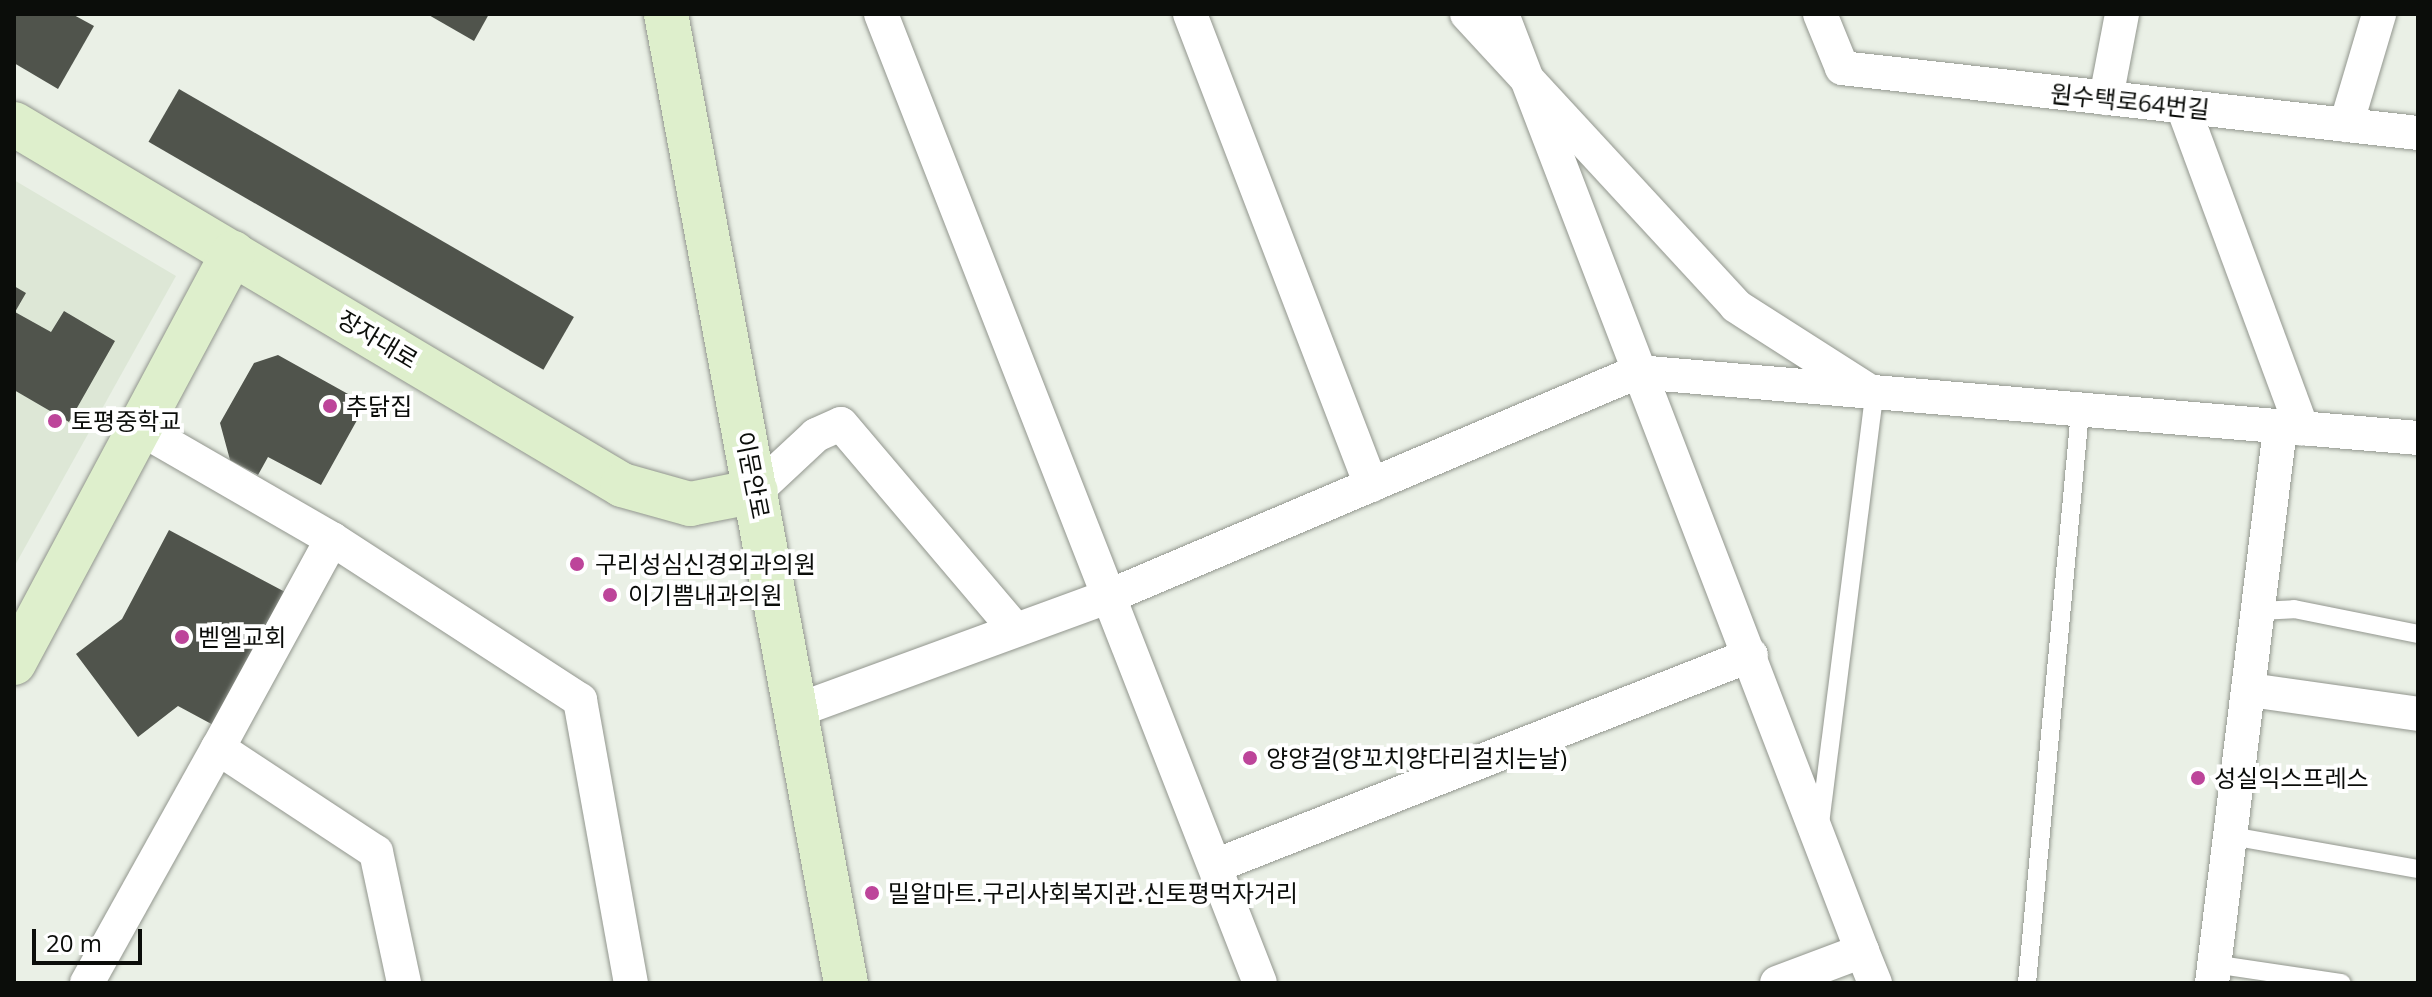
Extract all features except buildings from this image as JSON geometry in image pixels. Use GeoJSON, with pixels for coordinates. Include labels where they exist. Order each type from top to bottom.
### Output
{"type":"FeatureCollection","features":[{"type":"Feature","properties":{"kind":"street","name":"이문안로"},"geometry":{"type":"LineString","coordinates":[[666,14],[798,710],[846,983]]}},
{"type":"Feature","properties":{"kind":"street"},"geometry":{"type":"LineString","coordinates":[[881,14],[1112,595],[1260,983]]}},
{"type":"Feature","properties":{"kind":"street"},"geometry":{"type":"LineString","coordinates":[[1190,14],[1371,485]]}},
{"type":"Feature","properties":{"kind":"street"},"geometry":{"type":"LineString","coordinates":[[1467,14],[1522,67],[1736,306],[1874,394]]}},
{"type":"Feature","properties":{"kind":"street"},"geometry":{"type":"LineString","coordinates":[[1502,14],[1637,372],[1751,655],[1875,983]]}},
{"type":"Feature","properties":{"kind":"street","name":"원수택로64번길"},"geometry":{"type":"LineString","coordinates":[[1820,14],[1842,68],[2418,133]]}},
{"type":"Feature","properties":{"kind":"street"},"geometry":{"type":"LineString","coordinates":[[2106,98],[2122,14]]}},
{"type":"Feature","properties":{"kind":"street"},"geometry":{"type":"LineString","coordinates":[[2346,125],[2379,14]]}},
{"type":"Feature","properties":{"kind":"street"},"geometry":{"type":"LineString","coordinates":[[2183,107],[2291,428],[2259,611],[2213,974]]}},
{"type":"Feature","properties":{"kind":"street","name":"장자대로"},"geometry":{"type":"LineString","coordinates":[[14,124],[622,485],[690,504],[756,491]]}},
{"type":"Feature","properties":{"kind":"street"},"geometry":{"type":"LineString","coordinates":[[14,663],[143,430],[233,253]]}},
{"type":"Feature","properties":{"kind":"street"},"geometry":{"type":"LineString","coordinates":[[798,710],[1112,595],[1637,372],[2080,412],[2418,438]]}},
{"type":"Feature","properties":{"kind":"street"},"geometry":{"type":"LineString","coordinates":[[756,491],[816,435],[841,424],[1016,630]]}},
{"type":"Feature","properties":{"kind":"street"},"geometry":{"type":"LineString","coordinates":[[143,430],[332,539],[580,700],[631,983]]}},
{"type":"Feature","properties":{"kind":"street"},"geometry":{"type":"LineString","coordinates":[[87,983],[332,539]]}},
{"type":"Feature","properties":{"kind":"street"},"geometry":{"type":"LineString","coordinates":[[1215,866],[1751,655]]}},
{"type":"Feature","properties":{"kind":"street"},"geometry":{"type":"LineString","coordinates":[[2250,690],[2418,714]]}},
{"type":"Feature","properties":{"kind":"street"},"geometry":{"type":"LineString","coordinates":[[218,748],[376,852],[404,983]]}},
{"type":"Feature","properties":{"kind":"street"},"geometry":{"type":"LineString","coordinates":[[1777,983],[1862,951]]}},
{"type":"Feature","properties":{"kind":"lane"},"geometry":{"type":"LineString","coordinates":[[1818,834],[1874,394]]}},
{"type":"Feature","properties":{"kind":"lane"},"geometry":{"type":"LineString","coordinates":[[2027,983],[2080,412]]}},
{"type":"Feature","properties":{"kind":"lane"},"geometry":{"type":"LineString","coordinates":[[2259,611],[2294,609],[2418,634]]}},
{"type":"Feature","properties":{"kind":"lane"},"geometry":{"type":"LineString","coordinates":[[2231,836],[2418,869]]}},
{"type":"Feature","properties":{"kind":"lane"},"geometry":{"type":"LineString","coordinates":[[2213,974],[2342,983]]}},
{"type":"Feature","properties":{"kind":"shaded area","name":"토평중학교"},"geometry":{"type":"Polygon","coordinates":[[[14,180],[176,276],[14,567],[14,180]]]}},
{"type":"Feature","properties":{"kind":"place","name":"추닭집"},"geometry":{"type":"Point","coordinates":[330,406]}},
{"type":"Feature","properties":{"kind":"place","name":"토평중학교"},"geometry":{"type":"Point","coordinates":[55,421]}},
{"type":"Feature","properties":{"kind":"place","name":"구리성심신경외과의원"},"geometry":{"type":"Point","coordinates":[577,564]}},
{"type":"Feature","properties":{"kind":"place","name":"이기쁨내과의원"},"geometry":{"type":"Point","coordinates":[610,595]}},
{"type":"Feature","properties":{"kind":"place","name":"벧엘교회"},"geometry":{"type":"Point","coordinates":[182,637]}},
{"type":"Feature","properties":{"kind":"place","name":"양양걸(양꼬치양다리걸치는날)"},"geometry":{"type":"Point","coordinates":[1250,758]}},
{"type":"Feature","properties":{"kind":"place","name":"성실익스프레스"},"geometry":{"type":"Point","coordinates":[2198,778]}},
{"type":"Feature","properties":{"kind":"place","name":"밀알마트.구리사회복지관.신토평먹자거리"},"geometry":{"type":"Point","coordinates":[872,893]}}]}
